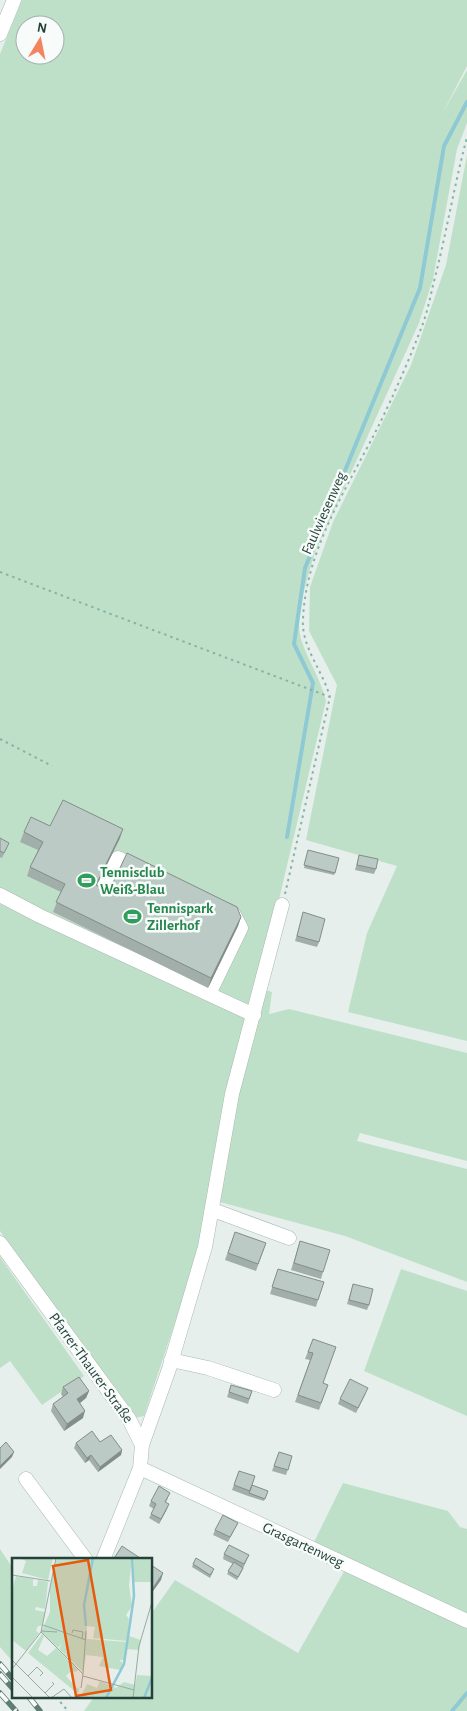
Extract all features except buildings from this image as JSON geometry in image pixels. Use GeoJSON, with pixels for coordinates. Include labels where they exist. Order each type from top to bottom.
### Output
{"type":"FeatureCollection","features":[{"type":"Feature","properties":{"kind":"street"},"geometry":{"type":"LineString","coordinates":[[0,34],[14,0]]}},
{"type":"Feature","properties":{"kind":"street"},"geometry":{"type":"LineString","coordinates":[[101,893],[118,858],[154,875]]}},
{"type":"Feature","properties":{"kind":"street"},"geometry":{"type":"LineString","coordinates":[[0,895],[40,916],[254,1015]]}},
{"type":"Feature","properties":{"kind":"street"},"geometry":{"type":"LineString","coordinates":[[209,994],[241,928],[233,913],[215,904]]}},
{"type":"Feature","properties":{"kind":"street"},"geometry":{"type":"LineString","coordinates":[[104,1558],[140,1468],[142,1445],[171,1360],[205,1247],[232,1094],[282,905]]}},
{"type":"Feature","properties":{"kind":"street"},"geometry":{"type":"LineString","coordinates":[[213,1210],[290,1238]]}},
{"type":"Feature","properties":{"kind":"street","name":"Pfarrer-Thaurer-Straße"},"geometry":{"type":"LineString","coordinates":[[0,1243],[129,1419],[142,1445]]}},
{"type":"Feature","properties":{"kind":"street"},"geometry":{"type":"LineString","coordinates":[[171,1360],[208,1368],[274,1390]]}},
{"type":"Feature","properties":{"kind":"street","name":"Grasgartenweg"},"geometry":{"type":"LineString","coordinates":[[140,1468],[467,1621]]}},
{"type":"Feature","properties":{"kind":"street"},"geometry":{"type":"LineString","coordinates":[[26,1479],[85,1558]]}},
{"type":"Feature","properties":{"kind":"path","name":"Faulwiesenweg"},"geometry":{"type":"LineString","coordinates":[[330,697],[326,682],[304,638],[302,620],[307,588],[316,552],[329,522],[381,420],[423,324],[444,245],[467,138]]}},
{"type":"Feature","properties":{"kind":"path"},"geometry":{"type":"LineString","coordinates":[[0,572],[330,697],[301,831],[282,905]]}},
{"type":"Feature","properties":{"kind":"path"},"geometry":{"type":"LineString","coordinates":[[0,739],[52,766]]}},
{"type":"Feature","properties":{"kind":"path"},"geometry":{"type":"LineString","coordinates":[[57,1698],[68,1711]]}},
{"type":"Feature","properties":{"kind":"green space"},"geometry":{"type":"Polygon","coordinates":[[[22,0],[467,0],[467,66],[442,114],[467,70],[467,123],[457,149],[433,279],[419,323],[315,552],[303,596],[299,630],[326,701],[258,988],[272,992],[269,1014],[289,1009],[467,1053],[467,1161],[360,1133],[357,1141],[467,1169],[467,1282],[345,1236],[220,1202],[237,1105],[228,1098],[208,1208],[191,1274],[144,1416],[129,1419],[0,1231],[0,54],[15,17],[15,65],[65,65],[65,15],[16,15],[22,0]]]}},
{"type":"Feature","properties":{"kind":"green space"},"geometry":{"type":"Polygon","coordinates":[[[467,155],[467,1041],[348,1012],[367,933],[397,866],[306,840],[337,685],[309,631],[310,587],[333,522],[411,365],[446,265],[467,155]]]}},
{"type":"Feature","properties":{"kind":"green space"},"geometry":{"type":"Polygon","coordinates":[[[0,1257],[84,1376],[42,1405],[10,1361],[0,1368],[0,1257]]]}},
{"type":"Feature","properties":{"kind":"green space"},"geometry":{"type":"Polygon","coordinates":[[[401,1269],[467,1291],[467,1416],[364,1371],[401,1269]]]}},
{"type":"Feature","properties":{"kind":"green space"},"geometry":{"type":"Polygon","coordinates":[[[343,1483],[448,1511],[460,1527],[467,1529],[467,1614],[314,1542],[343,1483]]]}},
{"type":"Feature","properties":{"kind":"green space"},"geometry":{"type":"Polygon","coordinates":[[[0,1549],[12,1567],[12,1661],[0,1647],[0,1549]]]}},
{"type":"Feature","properties":{"kind":"green space"},"geometry":{"type":"Polygon","coordinates":[[[346,1568],[467,1625],[467,1711],[84,1711],[93,1698],[152,1698],[152,1613],[175,1580],[298,1653],[346,1568]]]}},
{"type":"Feature","properties":{"kind":"waterway"},"geometry":{"type":"LineString","coordinates":[[287,837],[313,683],[294,644],[305,568],[420,288],[444,146],[467,102]]}},
{"type":"Feature","properties":{"kind":"waterway"},"geometry":{"type":"LineString","coordinates":[[452,1711],[467,1693]]}},
{"type":"Feature","properties":{"kind":"railway"},"geometry":{"type":"LineString","coordinates":[[0,1664],[12,1678]]}},
{"type":"Feature","properties":{"kind":"railway"},"geometry":{"type":"LineString","coordinates":[[0,1674],[12,1688]]}},
{"type":"Feature","properties":{"kind":"railway"},"geometry":{"type":"LineString","coordinates":[[0,1693],[16,1711]]}},
{"type":"Feature","properties":{"kind":"railway"},"geometry":{"type":"LineString","coordinates":[[30,1698],[40,1711]]}},
{"type":"Feature","properties":{"kind":"place","name":"Tennisclub Weiß-Blau"},"geometry":{"type":"Point","coordinates":[86,881]}},
{"type":"Feature","properties":{"kind":"place","name":"Tennispark Zillerhof"},"geometry":{"type":"Point","coordinates":[133,917]}}]}
